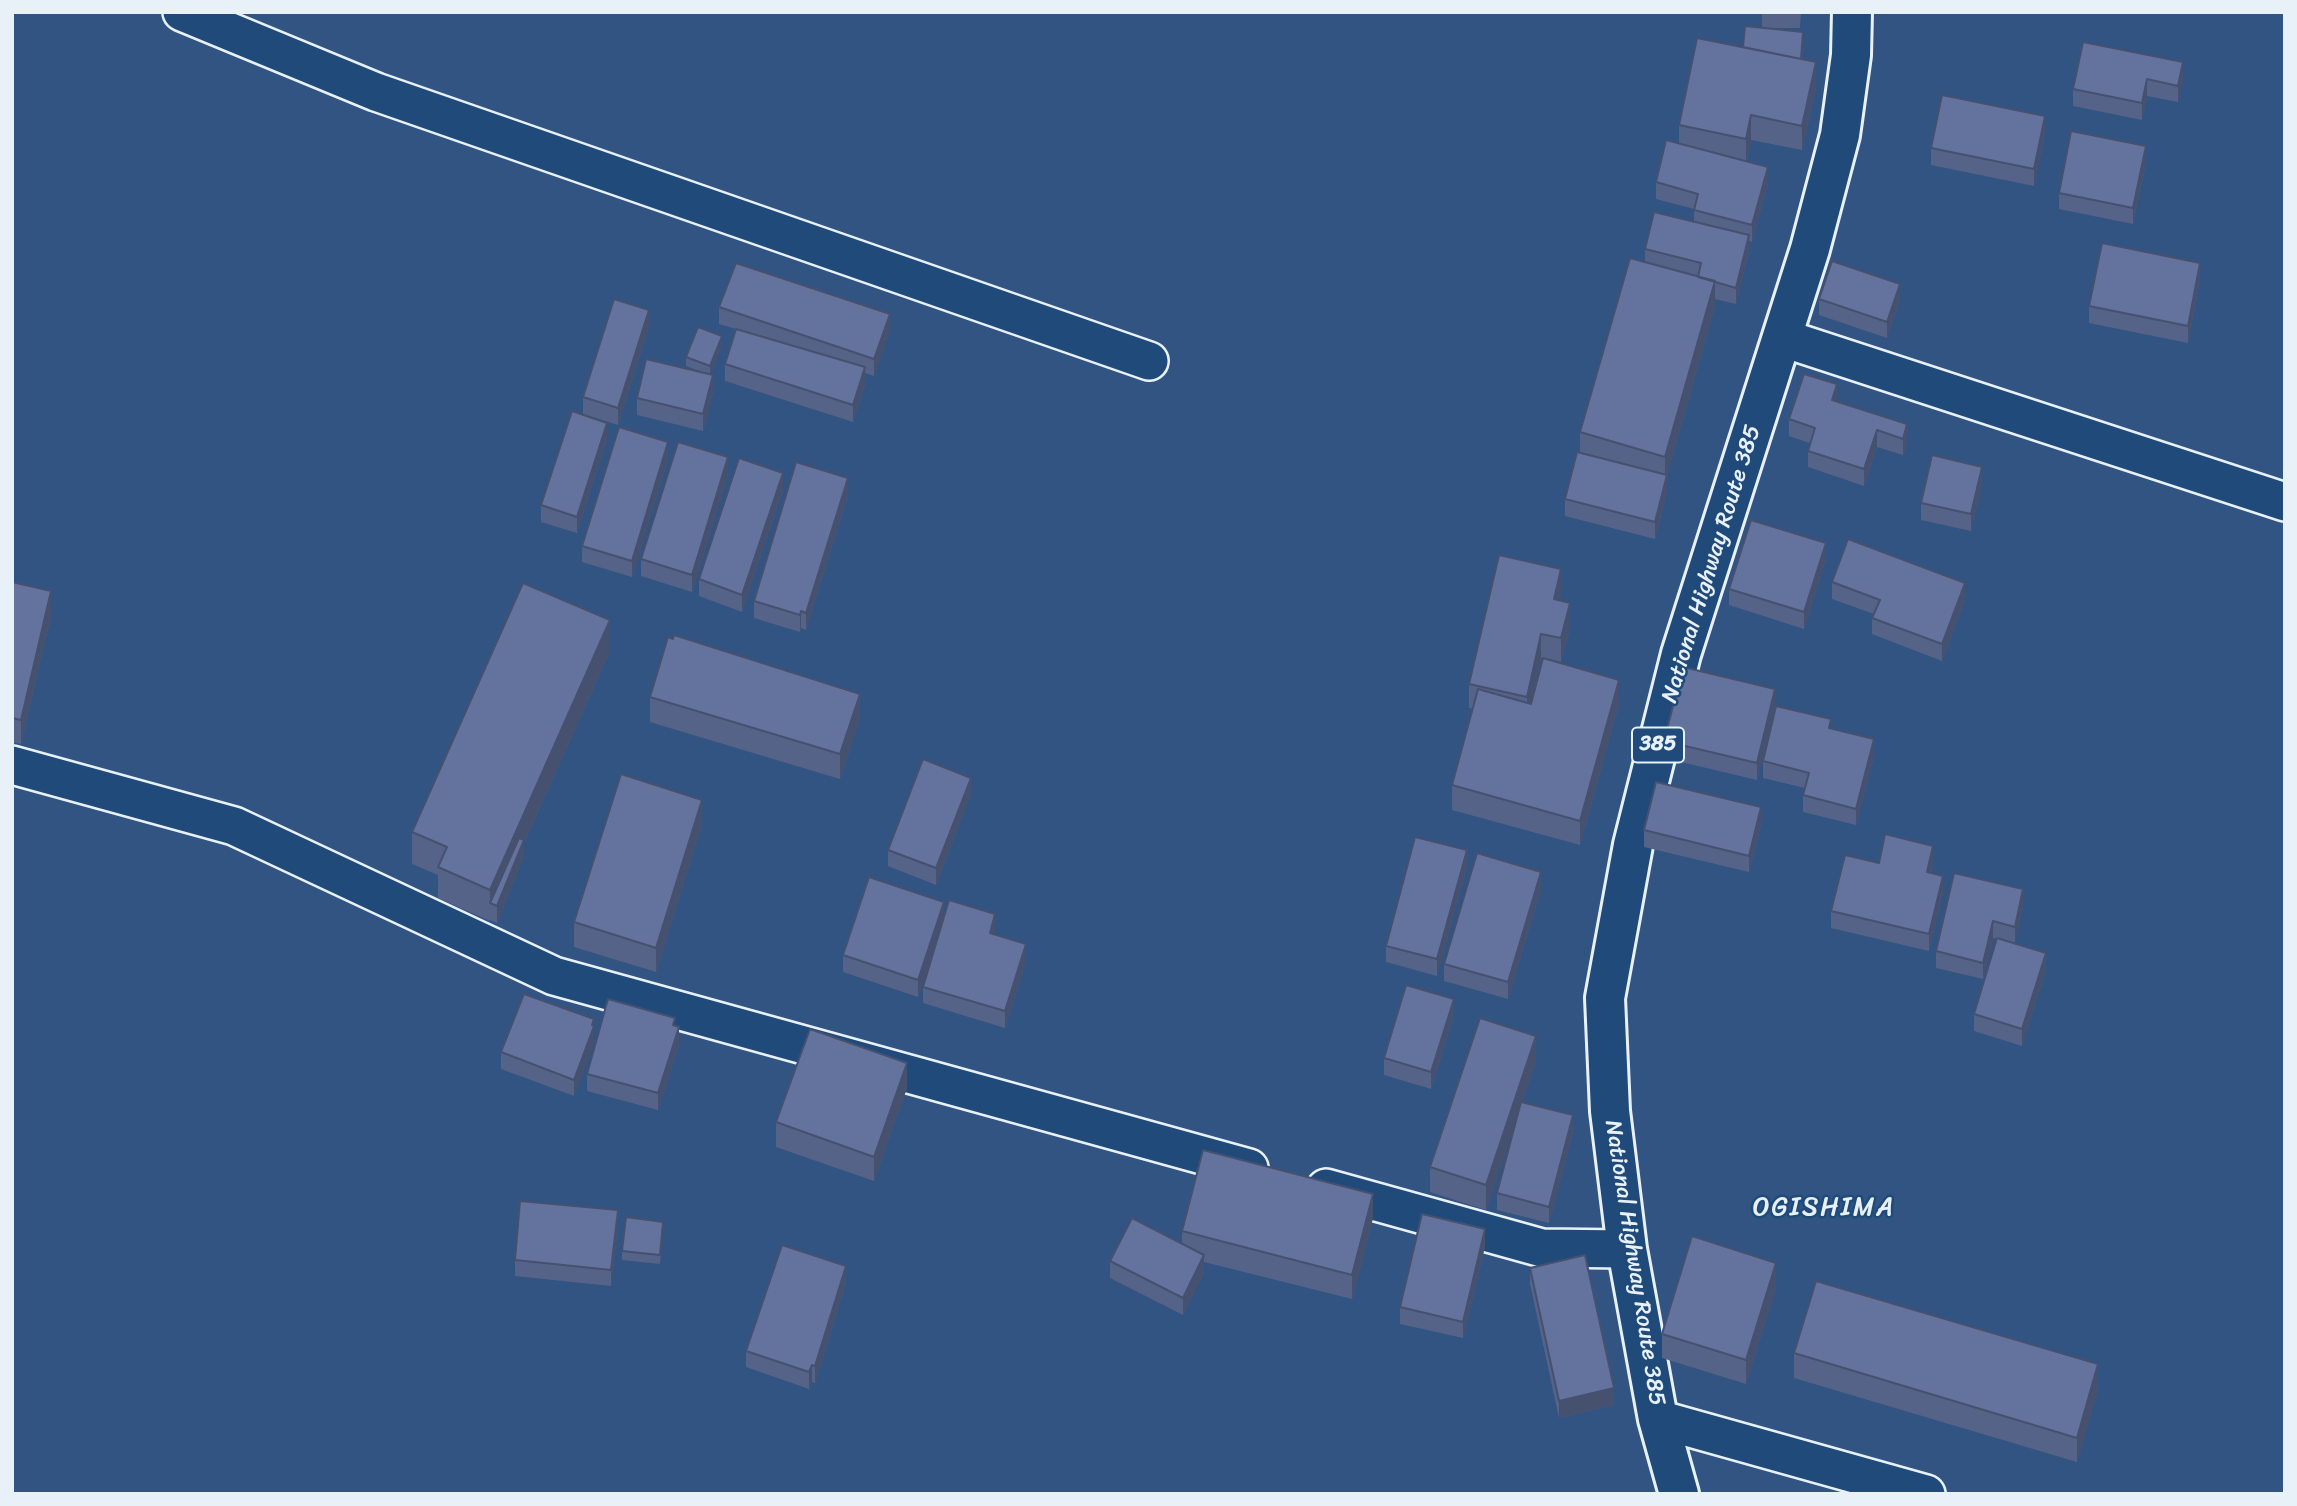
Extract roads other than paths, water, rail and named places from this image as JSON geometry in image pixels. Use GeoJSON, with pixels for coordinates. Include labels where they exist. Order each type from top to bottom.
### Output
{"type":"FeatureCollection","features":[{"type":"Feature","properties":{"kind":"highway","name":"National Highway Route 385"},"geometry":{"type":"LineString","coordinates":[[1679,1494],[1658,1419],[1626,1249],[1609,1111],[1605,998],[1633,845],[1681,654],[1783,338],[1840,135],[1851,55],[1852,12]]}},
{"type":"Feature","properties":{"kind":"street"},"geometry":{"type":"LineString","coordinates":[[182,12],[376,92],[1149,361]]}},
{"type":"Feature","properties":{"kind":"street"},"geometry":{"type":"LineString","coordinates":[[1783,338],[2285,502]]}},
{"type":"Feature","properties":{"kind":"street"},"geometry":{"type":"LineString","coordinates":[[12,765],[234,826],[554,976],[1542,1248],[1626,1249]]}},
{"type":"Feature","properties":{"kind":"street"},"geometry":{"type":"LineString","coordinates":[[1658,1419],[1926,1494]]}},
{"type":"Feature","properties":{"kind":"district","name":"OGISHIMA"},"geometry":{"type":"Point","coordinates":[1824,1208]}}]}
